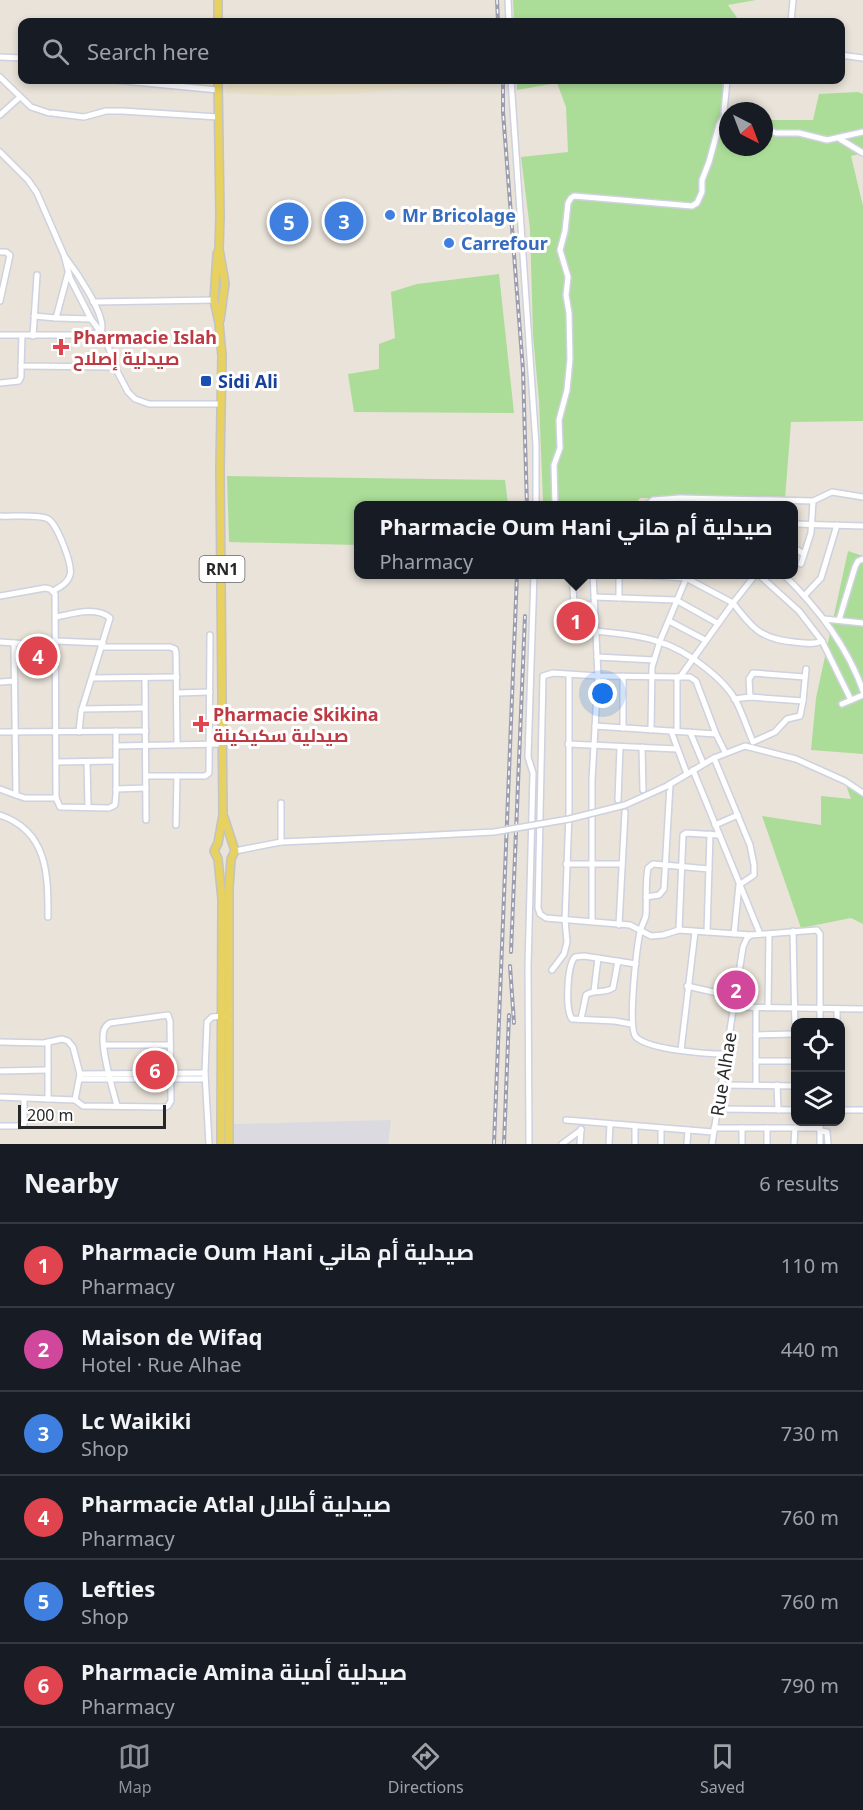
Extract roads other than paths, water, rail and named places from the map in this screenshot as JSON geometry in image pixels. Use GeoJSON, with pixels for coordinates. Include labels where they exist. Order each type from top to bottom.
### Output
{"type":"FeatureCollection","features":[{"type":"Feature","properties":{"kind":"main road"},"geometry":{"type":"LineString","coordinates":[[218,0],[218,18]]}},
{"type":"Feature","properties":{"kind":"main road","name":"RN1"},"geometry":{"type":"LineString","coordinates":[[218,84],[219,249],[224,278],[224,300],[219,323]]}},
{"type":"Feature","properties":{"kind":"main road","name":"RN1"},"geometry":{"type":"LineString","coordinates":[[219,249],[216,259],[214,300],[222,356],[223,815],[218,843],[214,851],[218,859],[222,899],[221,1144]]}},
{"type":"Feature","properties":{"kind":"main road"},"geometry":{"type":"LineString","coordinates":[[216,277],[224,278]]}},
{"type":"Feature","properties":{"kind":"main road"},"geometry":{"type":"LineString","coordinates":[[214,300],[220,303],[224,300]]}},
{"type":"Feature","properties":{"kind":"main road","name":"RN1"},"geometry":{"type":"LineString","coordinates":[[223,815],[235,851]]}},
{"type":"Feature","properties":{"kind":"main road"},"geometry":{"type":"LineString","coordinates":[[218,843],[227,841],[231,843]]}},
{"type":"Feature","properties":{"kind":"main road"},"geometry":{"type":"LineString","coordinates":[[229,1144],[228,936],[231,859],[235,851]]}},
{"type":"Feature","properties":{"kind":"main road"},"geometry":{"type":"LineString","coordinates":[[218,859],[222,861],[231,859]]}},
{"type":"Feature","properties":{"kind":"street"},"geometry":{"type":"LineString","coordinates":[[508,0],[509,18]]}},
{"type":"Feature","properties":{"kind":"street"},"geometry":{"type":"LineString","coordinates":[[791,18],[793,0]]}},
{"type":"Feature","properties":{"kind":"street"},"geometry":{"type":"LineString","coordinates":[[845,56],[863,58]]}},
{"type":"Feature","properties":{"kind":"street"},"geometry":{"type":"LineString","coordinates":[[0,57],[18,58]]}},
{"type":"Feature","properties":{"kind":"street"},"geometry":{"type":"LineString","coordinates":[[0,77],[33,109],[51,113],[84,117],[106,111],[122,111],[218,117]]}},
{"type":"Feature","properties":{"kind":"street"},"geometry":{"type":"LineString","coordinates":[[156,84],[218,90]]}},
{"type":"Feature","properties":{"kind":"street"},"geometry":{"type":"LineString","coordinates":[[511,84],[534,413],[536,501]]}},
{"type":"Feature","properties":{"kind":"street"},"geometry":{"type":"LineString","coordinates":[[726,102],[727,84]]}},
{"type":"Feature","properties":{"kind":"street"},"geometry":{"type":"LineString","coordinates":[[0,115],[20,97]]}},
{"type":"Feature","properties":{"kind":"street"},"geometry":{"type":"LineString","coordinates":[[555,501],[554,465],[560,448],[559,420],[567,390],[570,358],[569,313],[566,296],[568,277],[560,250],[568,203],[574,196],[692,206],[698,203],[702,192],[702,180],[719,125]]}},
{"type":"Feature","properties":{"kind":"street"},"geometry":{"type":"LineString","coordinates":[[773,132],[799,133],[827,140],[863,132]]}},
{"type":"Feature","properties":{"kind":"street"},"geometry":{"type":"LineString","coordinates":[[851,135],[856,148]]}},
{"type":"Feature","properties":{"kind":"street"},"geometry":{"type":"LineString","coordinates":[[838,138],[863,153]]}},
{"type":"Feature","properties":{"kind":"street"},"geometry":{"type":"LineString","coordinates":[[0,152],[28,180],[37,193],[64,255],[68,273],[91,319],[106,340],[128,392],[140,402],[157,405],[221,404]]}},
{"type":"Feature","properties":{"kind":"street"},"geometry":{"type":"LineString","coordinates":[[0,252],[10,255],[0,301]]}},
{"type":"Feature","properties":{"kind":"street"},"geometry":{"type":"LineString","coordinates":[[64,255],[77,273],[103,322],[101,332]]}},
{"type":"Feature","properties":{"kind":"street"},"geometry":{"type":"LineString","coordinates":[[56,318],[68,273]]}},
{"type":"Feature","properties":{"kind":"street"},"geometry":{"type":"LineString","coordinates":[[33,336],[37,275]]}},
{"type":"Feature","properties":{"kind":"street"},"geometry":{"type":"LineString","coordinates":[[93,302],[214,300]]}},
{"type":"Feature","properties":{"kind":"street"},"geometry":{"type":"LineString","coordinates":[[34,316],[91,319]]}},
{"type":"Feature","properties":{"kind":"street"},"geometry":{"type":"LineString","coordinates":[[0,335],[90,335],[101,332]]}},
{"type":"Feature","properties":{"kind":"street"},"geometry":{"type":"LineString","coordinates":[[0,383],[19,381],[21,377],[22,336]]}},
{"type":"Feature","properties":{"kind":"street"},"geometry":{"type":"LineString","coordinates":[[21,366],[116,367]]}},
{"type":"Feature","properties":{"kind":"street"},"geometry":{"type":"LineString","coordinates":[[798,501],[813,501],[832,492],[863,496]]}},
{"type":"Feature","properties":{"kind":"street"},"geometry":{"type":"LineString","coordinates":[[653,501],[658,499],[711,501]]}},
{"type":"Feature","properties":{"kind":"street"},"geometry":{"type":"LineString","coordinates":[[801,564],[813,524],[813,501]]}},
{"type":"Feature","properties":{"kind":"street"},"geometry":{"type":"LineString","coordinates":[[0,516],[42,517],[52,522],[69,560],[71,572],[67,582],[53,591]]}},
{"type":"Feature","properties":{"kind":"street"},"geometry":{"type":"LineString","coordinates":[[798,524],[863,526]]}},
{"type":"Feature","properties":{"kind":"street"},"geometry":{"type":"LineString","coordinates":[[804,596],[821,578],[837,525]]}},
{"type":"Feature","properties":{"kind":"street"},"geometry":{"type":"LineString","coordinates":[[798,550],[804,554]]}},
{"type":"Feature","properties":{"kind":"street"},"geometry":{"type":"LineString","coordinates":[[839,620],[855,567],[858,561],[863,559]]}},
{"type":"Feature","properties":{"kind":"street"},"geometry":{"type":"LineString","coordinates":[[529,1144],[528,967],[533,772],[528,758],[534,579]]}},
{"type":"Feature","properties":{"kind":"street"},"geometry":{"type":"LineString","coordinates":[[572,579],[574,604],[594,605]]}},
{"type":"Feature","properties":{"kind":"street"},"geometry":{"type":"LineString","coordinates":[[592,922],[597,676],[593,579]]}},
{"type":"Feature","properties":{"kind":"street"},"geometry":{"type":"LineString","coordinates":[[619,579],[620,598]]}},
{"type":"Feature","properties":{"kind":"street"},"geometry":{"type":"LineString","coordinates":[[651,730],[651,677],[654,660],[686,579]]}},
{"type":"Feature","properties":{"kind":"street"},"geometry":{"type":"LineString","coordinates":[[692,579],[733,603],[757,630],[772,640],[809,644],[822,641]]}},
{"type":"Feature","properties":{"kind":"street"},"geometry":{"type":"LineString","coordinates":[[687,774],[677,749],[674,731],[678,677],[753,579]]}},
{"type":"Feature","properties":{"kind":"street"},"geometry":{"type":"LineString","coordinates":[[763,579],[799,611],[822,641],[851,700]]}},
{"type":"Feature","properties":{"kind":"street"},"geometry":{"type":"LineString","coordinates":[[788,579],[824,620],[850,661],[863,693],[842,704]]}},
{"type":"Feature","properties":{"kind":"street"},"geometry":{"type":"LineString","coordinates":[[0,596],[45,588],[53,591],[56,598],[56,798],[57,803],[62,807],[113,807],[116,803],[116,731]]}},
{"type":"Feature","properties":{"kind":"street"},"geometry":{"type":"LineString","coordinates":[[594,597],[676,600],[717,623]]}},
{"type":"Feature","properties":{"kind":"street"},"geometry":{"type":"LineString","coordinates":[[56,617],[84,612],[106,615],[110,620],[82,709],[79,732]]}},
{"type":"Feature","properties":{"kind":"street"},"geometry":{"type":"LineString","coordinates":[[824,620],[863,623]]}},
{"type":"Feature","properties":{"kind":"street"},"geometry":{"type":"LineString","coordinates":[[669,621],[705,640]]}},
{"type":"Feature","properties":{"kind":"street"},"geometry":{"type":"LineString","coordinates":[[595,631],[624,633],[660,641],[693,657],[720,681],[734,699],[753,741],[775,732],[787,719],[800,716],[806,669]]}},
{"type":"Feature","properties":{"kind":"street"},"geometry":{"type":"LineString","coordinates":[[146,776],[205,776],[208,774],[210,635]]}},
{"type":"Feature","properties":{"kind":"street"},"geometry":{"type":"LineString","coordinates":[[0,642],[173,648],[176,653],[177,744]]}},
{"type":"Feature","properties":{"kind":"street"},"geometry":{"type":"LineString","coordinates":[[14,643],[16,795]]}},
{"type":"Feature","properties":{"kind":"street"},"geometry":{"type":"LineString","coordinates":[[597,657],[654,660]]}},
{"type":"Feature","properties":{"kind":"street"},"geometry":{"type":"LineString","coordinates":[[725,752],[696,681],[690,677],[548,673],[543,676],[538,908],[540,914],[546,918],[630,925],[646,934],[657,936],[679,930],[751,935],[814,930],[819,932],[820,1018]]}},
{"type":"Feature","properties":{"kind":"street"},"geometry":{"type":"LineString","coordinates":[[750,697],[749,679],[753,673],[805,677]]}},
{"type":"Feature","properties":{"kind":"street"},"geometry":{"type":"LineString","coordinates":[[552,970],[564,954],[567,942],[565,920],[569,813],[569,675]]}},
{"type":"Feature","properties":{"kind":"street"},"geometry":{"type":"LineString","coordinates":[[623,728],[624,676]]}},
{"type":"Feature","properties":{"kind":"street"},"geometry":{"type":"LineString","coordinates":[[92,678],[177,677]]}},
{"type":"Feature","properties":{"kind":"street"},"geometry":{"type":"LineString","coordinates":[[145,678],[146,820]]}},
{"type":"Feature","properties":{"kind":"street"},"geometry":{"type":"LineString","coordinates":[[0,682],[15,681]]}},
{"type":"Feature","properties":{"kind":"street"},"geometry":{"type":"LineString","coordinates":[[210,685],[222,685]]}},
{"type":"Feature","properties":{"kind":"street"},"geometry":{"type":"LineString","coordinates":[[177,693],[210,692]]}},
{"type":"Feature","properties":{"kind":"street"},"geometry":{"type":"LineString","coordinates":[[734,699],[750,697],[803,701]]}},
{"type":"Feature","properties":{"kind":"street"},"geometry":{"type":"LineString","coordinates":[[82,709],[145,708]]}},
{"type":"Feature","properties":{"kind":"street"},"geometry":{"type":"LineString","coordinates":[[595,726],[716,734]]}},
{"type":"Feature","properties":{"kind":"street"},"geometry":{"type":"LineString","coordinates":[[0,732],[146,731]]}},
{"type":"Feature","properties":{"kind":"street"},"geometry":{"type":"LineString","coordinates":[[690,732],[703,763]]}},
{"type":"Feature","properties":{"kind":"street"},"geometry":{"type":"LineString","coordinates":[[116,746],[222,744]]}},
{"type":"Feature","properties":{"kind":"street"},"geometry":{"type":"LineString","coordinates":[[568,744],[677,749]]}},
{"type":"Feature","properties":{"kind":"street"},"geometry":{"type":"LineString","coordinates":[[618,800],[620,747]]}},
{"type":"Feature","properties":{"kind":"street"},"geometry":{"type":"LineString","coordinates":[[642,747],[643,790]]}},
{"type":"Feature","properties":{"kind":"street"},"geometry":{"type":"LineString","coordinates":[[235,851],[281,842],[494,832],[569,819],[624,805],[668,785],[725,752],[745,747],[796,759],[863,793]]}},
{"type":"Feature","properties":{"kind":"street"},"geometry":{"type":"LineString","coordinates":[[714,758],[752,849],[754,871],[751,879],[739,885]]}},
{"type":"Feature","properties":{"kind":"street"},"geometry":{"type":"LineString","coordinates":[[56,762],[116,761]]}},
{"type":"Feature","properties":{"kind":"street"},"geometry":{"type":"LineString","coordinates":[[87,762],[88,807]]}},
{"type":"Feature","properties":{"kind":"street"},"geometry":{"type":"LineString","coordinates":[[693,771],[760,934]]}},
{"type":"Feature","properties":{"kind":"street"},"geometry":{"type":"LineString","coordinates":[[176,825],[177,776]]}},
{"type":"Feature","properties":{"kind":"street"},"geometry":{"type":"LineString","coordinates":[[646,897],[663,892],[668,785]]}},
{"type":"Feature","properties":{"kind":"street"},"geometry":{"type":"LineString","coordinates":[[116,789],[146,788]]}},
{"type":"Feature","properties":{"kind":"street"},"geometry":{"type":"LineString","coordinates":[[0,789],[25,798],[56,798]]}},
{"type":"Feature","properties":{"kind":"street"},"geometry":{"type":"LineString","coordinates":[[281,802],[281,842]]}},
{"type":"Feature","properties":{"kind":"street"},"geometry":{"type":"LineString","coordinates":[[619,925],[625,812]]}},
{"type":"Feature","properties":{"kind":"street"},"geometry":{"type":"LineString","coordinates":[[0,815],[15,822],[27,832],[44,858],[48,881],[48,917]]}},
{"type":"Feature","properties":{"kind":"street"},"geometry":{"type":"LineString","coordinates":[[715,825],[738,815]]}},
{"type":"Feature","properties":{"kind":"street"},"geometry":{"type":"LineString","coordinates":[[679,930],[683,835],[686,833],[719,835]]}},
{"type":"Feature","properties":{"kind":"street"},"geometry":{"type":"LineString","coordinates":[[707,932],[710,834]]}},
{"type":"Feature","properties":{"kind":"street"},"geometry":{"type":"LineString","coordinates":[[566,864],[622,864]]}},
{"type":"Feature","properties":{"kind":"street"},"geometry":{"type":"LineString","coordinates":[[709,869],[653,864],[649,867],[645,917],[640,930],[636,964],[632,1031],[637,1038],[646,1043],[681,1050],[726,1054]]}},
{"type":"Feature","properties":{"kind":"street"},"geometry":{"type":"LineString","coordinates":[[734,934],[739,885]]}},
{"type":"Feature","properties":{"kind":"street"},"geometry":{"type":"LineString","coordinates":[[793,931],[794,1018]]}},
{"type":"Feature","properties":{"kind":"street"},"geometry":{"type":"LineString","coordinates":[[681,1050],[695,932]]}},
{"type":"Feature","properties":{"kind":"street"},"geometry":{"type":"LineString","coordinates":[[768,1008],[769,934]]}},
{"type":"Feature","properties":{"kind":"street","name":"Rue Alhae"},"geometry":{"type":"LineString","coordinates":[[711,1144],[743,947],[751,935]]}},
{"type":"Feature","properties":{"kind":"street"},"geometry":{"type":"LineString","coordinates":[[632,1024],[572,1019],[569,1016],[569,980],[571,961],[575,957],[636,964]]}},
{"type":"Feature","properties":{"kind":"street"},"geometry":{"type":"LineString","coordinates":[[594,992],[598,958]]}},
{"type":"Feature","properties":{"kind":"street"},"geometry":{"type":"LineString","coordinates":[[581,1020],[586,995],[594,992],[608,992],[613,988],[618,961]]}},
{"type":"Feature","properties":{"kind":"street"},"geometry":{"type":"LineString","coordinates":[[687,986],[735,997]]}},
{"type":"Feature","properties":{"kind":"street"},"geometry":{"type":"LineString","coordinates":[[734,1007],[863,1009]]}},
{"type":"Feature","properties":{"kind":"street"},"geometry":{"type":"LineString","coordinates":[[756,1008],[756,1085]]}},
{"type":"Feature","properties":{"kind":"street"},"geometry":{"type":"LineString","coordinates":[[837,1009],[837,1018]]}},
{"type":"Feature","properties":{"kind":"street"},"geometry":{"type":"LineString","coordinates":[[0,1097],[75,1100],[83,1106],[117,1107],[168,1106],[171,1101],[170,1019],[165,1014],[110,1023],[103,1032],[117,1107]]}},
{"type":"Feature","properties":{"kind":"street"},"geometry":{"type":"LineString","coordinates":[[209,1144],[205,1076],[208,1020],[212,1017],[223,1016]]}},
{"type":"Feature","properties":{"kind":"street"},"geometry":{"type":"LineString","coordinates":[[756,1035],[791,1034]]}},
{"type":"Feature","properties":{"kind":"street"},"geometry":{"type":"LineString","coordinates":[[0,1042],[62,1040],[70,1043],[80,1076],[75,1100]]}},
{"type":"Feature","properties":{"kind":"street"},"geometry":{"type":"LineString","coordinates":[[48,1042],[48,1099]]}},
{"type":"Feature","properties":{"kind":"street"},"geometry":{"type":"LineString","coordinates":[[104,1046],[170,1045]]}},
{"type":"Feature","properties":{"kind":"street"},"geometry":{"type":"LineString","coordinates":[[756,1061],[791,1061]]}},
{"type":"Feature","properties":{"kind":"street"},"geometry":{"type":"LineString","coordinates":[[0,1071],[48,1070]]}},
{"type":"Feature","properties":{"kind":"street"},"geometry":{"type":"LineString","coordinates":[[80,1076],[205,1076]]}},
{"type":"Feature","properties":{"kind":"street"},"geometry":{"type":"LineString","coordinates":[[721,1085],[791,1086]]}},
{"type":"Feature","properties":{"kind":"street"},"geometry":{"type":"LineString","coordinates":[[777,1086],[778,1110]]}},
{"type":"Feature","properties":{"kind":"street"},"geometry":{"type":"LineString","coordinates":[[0,1126],[24,1124],[24,1098]]}},
{"type":"Feature","properties":{"kind":"street"},"geometry":{"type":"LineString","coordinates":[[717,1109],[791,1110]]}},
{"type":"Feature","properties":{"kind":"street"},"geometry":{"type":"LineString","coordinates":[[845,1110],[863,1110]]}},
{"type":"Feature","properties":{"kind":"street"},"geometry":{"type":"LineString","coordinates":[[566,1120],[688,1130],[820,1127],[827,1132],[828,1144]]}},
{"type":"Feature","properties":{"kind":"street"},"geometry":{"type":"LineString","coordinates":[[580,1144],[582,1122]]}},
{"type":"Feature","properties":{"kind":"street"},"geometry":{"type":"LineString","coordinates":[[609,1144],[610,1124]]}},
{"type":"Feature","properties":{"kind":"street"},"geometry":{"type":"LineString","coordinates":[[635,1126],[635,1144]]}},
{"type":"Feature","properties":{"kind":"street"},"geometry":{"type":"LineString","coordinates":[[820,1127],[820,1144]]}},
{"type":"Feature","properties":{"kind":"street"},"geometry":{"type":"LineString","coordinates":[[661,1128],[661,1144]]}},
{"type":"Feature","properties":{"kind":"street"},"geometry":{"type":"LineString","coordinates":[[742,1128],[742,1144]]}},
{"type":"Feature","properties":{"kind":"street"},"geometry":{"type":"LineString","coordinates":[[767,1128],[767,1144]]}},
{"type":"Feature","properties":{"kind":"street"},"geometry":{"type":"LineString","coordinates":[[794,1144],[795,1128]]}},
{"type":"Feature","properties":{"kind":"street"},"geometry":{"type":"LineString","coordinates":[[562,1144],[581,1130]]}},
{"type":"Feature","properties":{"kind":"street"},"geometry":{"type":"LineString","coordinates":[[687,1144],[688,1130]]}},
{"type":"Feature","properties":{"kind":"railway"},"geometry":{"type":"LineString","coordinates":[[497,0],[498,18]]}},
{"type":"Feature","properties":{"kind":"railway"},"geometry":{"type":"LineString","coordinates":[[503,84],[503,112],[523,370],[527,501]]}},
{"type":"Feature","properties":{"kind":"railway"},"geometry":{"type":"LineString","coordinates":[[494,1144],[517,579]]}},
{"type":"Feature","properties":{"kind":"railway"},"geometry":{"type":"LineString","coordinates":[[511,952],[525,616]]}},
{"type":"Feature","properties":{"kind":"railway"},"geometry":{"type":"LineString","coordinates":[[510,966],[514,1023]]}},
{"type":"Feature","properties":{"kind":"railway"},"geometry":{"type":"LineString","coordinates":[[504,1144],[509,1015]]}},
{"type":"Feature","properties":{"kind":"place","name":"Mr Bricolage"},"geometry":{"type":"Point","coordinates":[390,215]}},
{"type":"Feature","properties":{"kind":"place","name":"Lc Waikiki"},"geometry":{"type":"Point","coordinates":[344,221]}},
{"type":"Feature","properties":{"kind":"place","name":"Lefties"},"geometry":{"type":"Point","coordinates":[289,222]}},
{"type":"Feature","properties":{"kind":"place","name":"Carrefour"},"geometry":{"type":"Point","coordinates":[449,243]}},
{"type":"Feature","properties":{"kind":"place","name":"Pharmacie Islah صيدلية إصلاح"},"geometry":{"type":"Point","coordinates":[61,347]}},
{"type":"Feature","properties":{"kind":"place","name":"Sidi Ali"},"geometry":{"type":"Point","coordinates":[206,381]}},
{"type":"Feature","properties":{"kind":"place","name":"Pharmacie Oum Hani صيدلية أم هاني"},"geometry":{"type":"Point","coordinates":[576,621]}},
{"type":"Feature","properties":{"kind":"place","name":"Pharmacie Atlal صيدلية أطلال"},"geometry":{"type":"Point","coordinates":[38,656]}},
{"type":"Feature","properties":{"kind":"place","name":"Pharmacie Skikina صيدلية سكيكينة"},"geometry":{"type":"Point","coordinates":[201,724]}},
{"type":"Feature","properties":{"kind":"place","name":"Maison de Wifaq"},"geometry":{"type":"Point","coordinates":[736,990]}},
{"type":"Feature","properties":{"kind":"place","name":"Pharmacie Amina صيدلية أمينة"},"geometry":{"type":"Point","coordinates":[155,1070]}}]}
